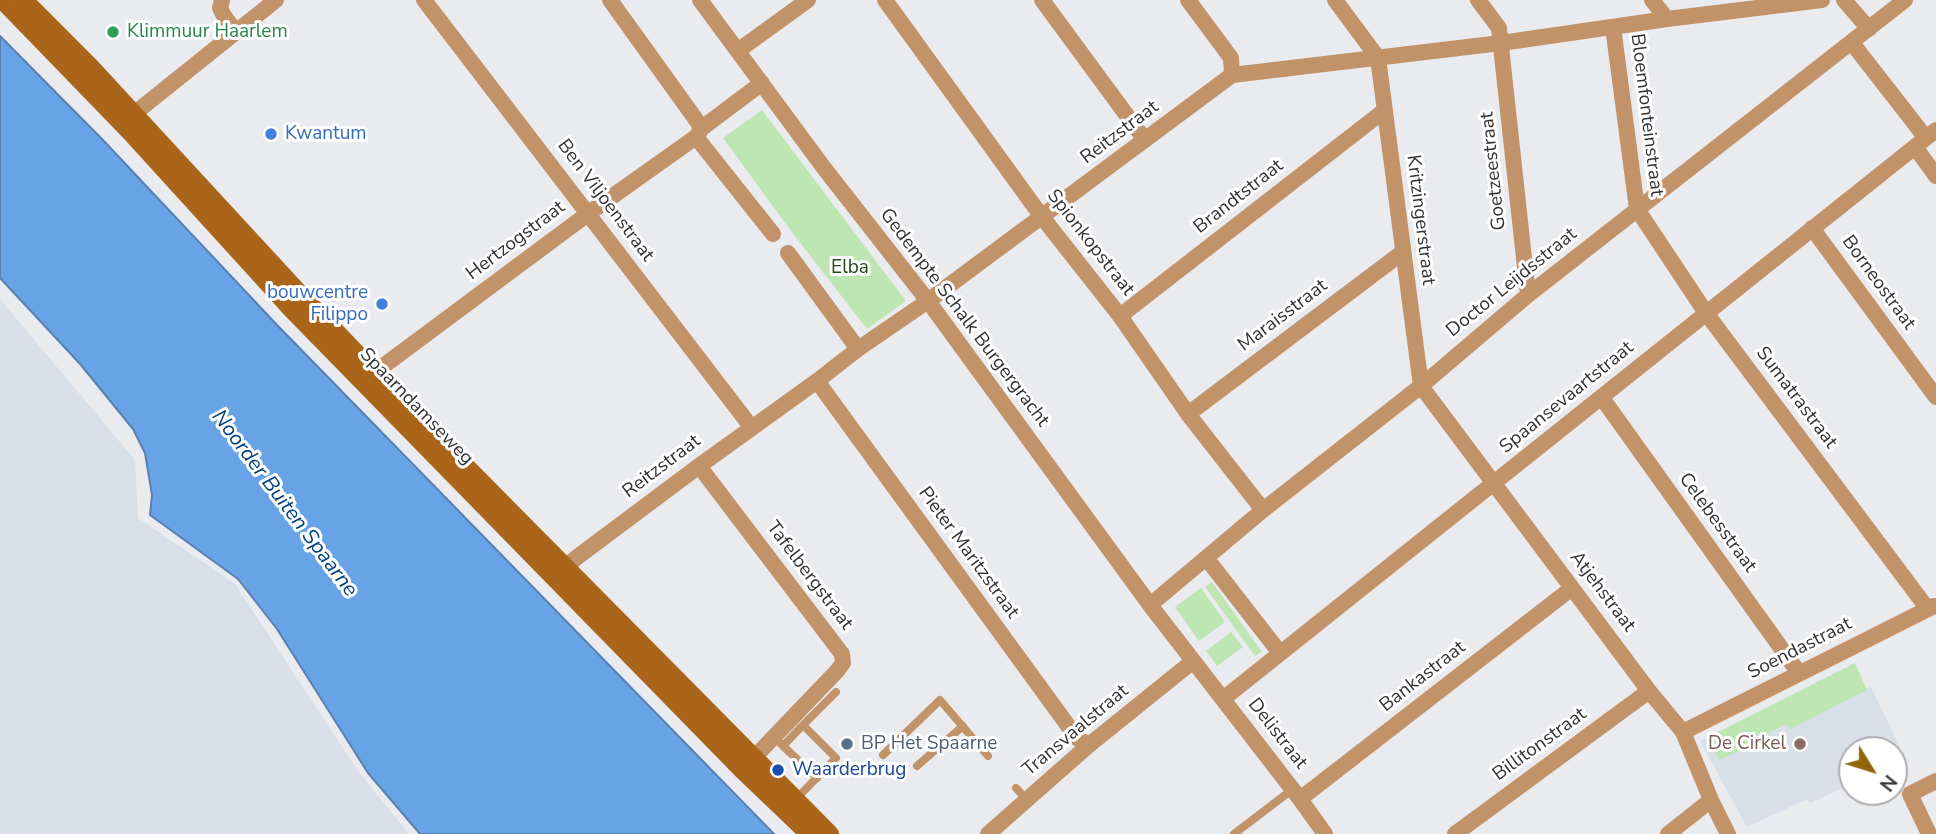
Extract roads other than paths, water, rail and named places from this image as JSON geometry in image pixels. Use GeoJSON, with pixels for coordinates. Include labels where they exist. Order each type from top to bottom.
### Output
{"type":"FeatureCollection","features":[{"type":"Feature","properties":{"kind":"main road","name":"Spaarndamseweg"},"geometry":{"type":"LineString","coordinates":[[2,0],[128,119]]}},
{"type":"Feature","properties":{"kind":"main road","name":"Spaarndamseweg"},"geometry":{"type":"LineString","coordinates":[[24,0],[128,119],[370,379],[748,764],[790,805],[830,834]]}},
{"type":"Feature","properties":{"kind":"main road","name":"Spaarndamseweg"},"geometry":{"type":"LineString","coordinates":[[790,805],[808,834]]}},
{"type":"Feature","properties":{"kind":"street"},"geometry":{"type":"LineString","coordinates":[[222,0],[220,8],[223,16],[236,32]]}},
{"type":"Feature","properties":{"kind":"street"},"geometry":{"type":"LineString","coordinates":[[128,119],[276,0]]}},
{"type":"Feature","properties":{"kind":"street","name":"Ben Viljoenstraat"},"geometry":{"type":"LineString","coordinates":[[424,0],[752,428]]}},
{"type":"Feature","properties":{"kind":"street"},"geometry":{"type":"LineString","coordinates":[[610,0],[699,132],[773,234]]}},
{"type":"Feature","properties":{"kind":"street","name":"Gedempte Schalk Burgergracht"},"geometry":{"type":"LineString","coordinates":[[700,0],[824,168],[928,301],[1192,662]]}},
{"type":"Feature","properties":{"kind":"street"},"geometry":{"type":"LineString","coordinates":[[739,50],[808,0]]}},
{"type":"Feature","properties":{"kind":"street","name":"Spionkopstraat"},"geometry":{"type":"LineString","coordinates":[[886,0],[1042,217],[1120,316],[1188,414],[1263,510]]}},
{"type":"Feature","properties":{"kind":"street"},"geometry":{"type":"LineString","coordinates":[[1042,0],[1145,140]]}},
{"type":"Feature","properties":{"kind":"street"},"geometry":{"type":"LineString","coordinates":[[1188,0],[1231,58],[1233,75]]}},
{"type":"Feature","properties":{"kind":"street"},"geometry":{"type":"LineString","coordinates":[[1335,0],[1378,58]]}},
{"type":"Feature","properties":{"kind":"street","name":"Goetzeestraat"},"geometry":{"type":"LineString","coordinates":[[1478,0],[1499,28],[1502,43],[1528,295]]}},
{"type":"Feature","properties":{"kind":"street"},"geometry":{"type":"LineString","coordinates":[[1653,0],[1667,19]]}},
{"type":"Feature","properties":{"kind":"street","name":"Reitzstraat"},"geometry":{"type":"LineString","coordinates":[[560,573],[699,466],[928,301],[1233,75],[1502,43],[1790,2],[1822,0]]}},
{"type":"Feature","properties":{"kind":"street"},"geometry":{"type":"LineString","coordinates":[[1844,0],[1869,29]]}},
{"type":"Feature","properties":{"kind":"street","name":"Doctor Leijdsstraat"},"geometry":{"type":"LineString","coordinates":[[1150,605],[1263,510],[1421,386],[1528,295],[1905,0]]}},
{"type":"Feature","properties":{"kind":"street","name":"Bloemfonteinstraat"},"geometry":{"type":"LineString","coordinates":[[1614,27],[1637,209]]}},
{"type":"Feature","properties":{"kind":"street"},"geometry":{"type":"LineString","coordinates":[[1852,43],[1926,138],[1936,176]]}},
{"type":"Feature","properties":{"kind":"street","name":"Kritzingerstraat"},"geometry":{"type":"LineString","coordinates":[[1378,58],[1421,386]]}},
{"type":"Feature","properties":{"kind":"street","name":"Hertzogstraat"},"geometry":{"type":"LineString","coordinates":[[370,379],[386,364],[762,83]]}},
{"type":"Feature","properties":{"kind":"street","name":"Brandtstraat"},"geometry":{"type":"LineString","coordinates":[[1120,316],[1384,110]]}},
{"type":"Feature","properties":{"kind":"street","name":"Spaansevaartstraat"},"geometry":{"type":"LineString","coordinates":[[1223,699],[1926,138]]}},
{"type":"Feature","properties":{"kind":"street","name":"Sumatrastraat"},"geometry":{"type":"LineString","coordinates":[[1637,209],[1706,313],[1932,607]]}},
{"type":"Feature","properties":{"kind":"street","name":"Borneostraat"},"geometry":{"type":"LineString","coordinates":[[1812,228],[1936,397]]}},
{"type":"Feature","properties":{"kind":"street","name":"Maraisstraat"},"geometry":{"type":"LineString","coordinates":[[1188,414],[1403,252]]}},
{"type":"Feature","properties":{"kind":"street"},"geometry":{"type":"LineString","coordinates":[[788,253],[858,349]]}},
{"type":"Feature","properties":{"kind":"street","name":"Pieter Maritzstraat"},"geometry":{"type":"LineString","coordinates":[[817,381],[1077,738],[1089,746]]}},
{"type":"Feature","properties":{"kind":"street","name":"Atjehstraat"},"geometry":{"type":"LineString","coordinates":[[1421,386],[1649,691],[1683,732],[1728,834]]}},
{"type":"Feature","properties":{"kind":"street","name":"Celebesstraat"},"geometry":{"type":"LineString","coordinates":[[1602,398],[1799,673]]}},
{"type":"Feature","properties":{"kind":"street","name":"Tafelbergstraat"},"geometry":{"type":"LineString","coordinates":[[699,466],[842,654],[843,663],[778,742],[748,764]]}},
{"type":"Feature","properties":{"kind":"street"},"geometry":{"type":"LineString","coordinates":[[1207,559],[1280,653]]}},
{"type":"Feature","properties":{"kind":"street","name":"Bankastraat"},"geometry":{"type":"LineString","coordinates":[[1296,794],[1573,588]]}},
{"type":"Feature","properties":{"kind":"street","name":"Soendastraat"},"geometry":{"type":"LineString","coordinates":[[1683,732],[1932,607]]}},
{"type":"Feature","properties":{"kind":"street","name":"Transvaalstraat"},"geometry":{"type":"LineString","coordinates":[[988,834],[1021,794],[1089,746],[1192,662]]}},
{"type":"Feature","properties":{"kind":"street","name":"Delistraat"},"geometry":{"type":"LineString","coordinates":[[1192,662],[1325,834]]}},
{"type":"Feature","properties":{"kind":"street","name":"Billitonstraat"},"geometry":{"type":"LineString","coordinates":[[1455,834],[1649,691]]}},
{"type":"Feature","properties":{"kind":"street"},"geometry":{"type":"LineString","coordinates":[[1929,834],[1910,794],[1936,781]]}},
{"type":"Feature","properties":{"kind":"street"},"geometry":{"type":"LineString","coordinates":[[1668,834],[1711,800]]}},
{"type":"Feature","properties":{"kind":"lane"},"geometry":{"type":"LineString","coordinates":[[817,778],[778,742],[803,725],[836,692]]}},
{"type":"Feature","properties":{"kind":"lane"},"geometry":{"type":"LineString","coordinates":[[883,755],[940,700],[988,756]]}},
{"type":"Feature","properties":{"kind":"lane"},"geometry":{"type":"LineString","coordinates":[[790,805],[836,758],[803,725]]}},
{"type":"Feature","properties":{"kind":"lane"},"geometry":{"type":"LineString","coordinates":[[917,766],[963,726]]}},
{"type":"Feature","properties":{"kind":"lane"},"geometry":{"type":"LineString","coordinates":[[1234,834],[1296,794]]}},
{"type":"Feature","properties":{"kind":"water","name":"Noorder Buiten Spaarne"},"geometry":{"type":"Polygon","coordinates":[[[0,36],[102,139],[278,326],[774,834],[420,834],[368,773],[277,629],[238,579],[150,515],[152,495],[145,453],[133,429],[81,365],[0,278],[0,36]]]}},
{"type":"Feature","properties":{"kind":"place","name":"Klimmuur Haarlem"},"geometry":{"type":"Point","coordinates":[113,32]}},
{"type":"Feature","properties":{"kind":"place","name":"Kwantum"},"geometry":{"type":"Point","coordinates":[271,134]}},
{"type":"Feature","properties":{"kind":"place","name":"bouwcentre Filippo"},"geometry":{"type":"Point","coordinates":[382,304]}},
{"type":"Feature","properties":{"kind":"place","name":"BP Het Spaarne"},"geometry":{"type":"Point","coordinates":[847,744]}},
{"type":"Feature","properties":{"kind":"place","name":"De Cirkel"},"geometry":{"type":"Point","coordinates":[1800,744]}},
{"type":"Feature","properties":{"kind":"place","name":"Waarderbrug"},"geometry":{"type":"Point","coordinates":[778,770]}},
{"type":"Feature","properties":{"kind":"park label","name":"Elba"},"geometry":{"type":"Point","coordinates":[850,268]}}]}
